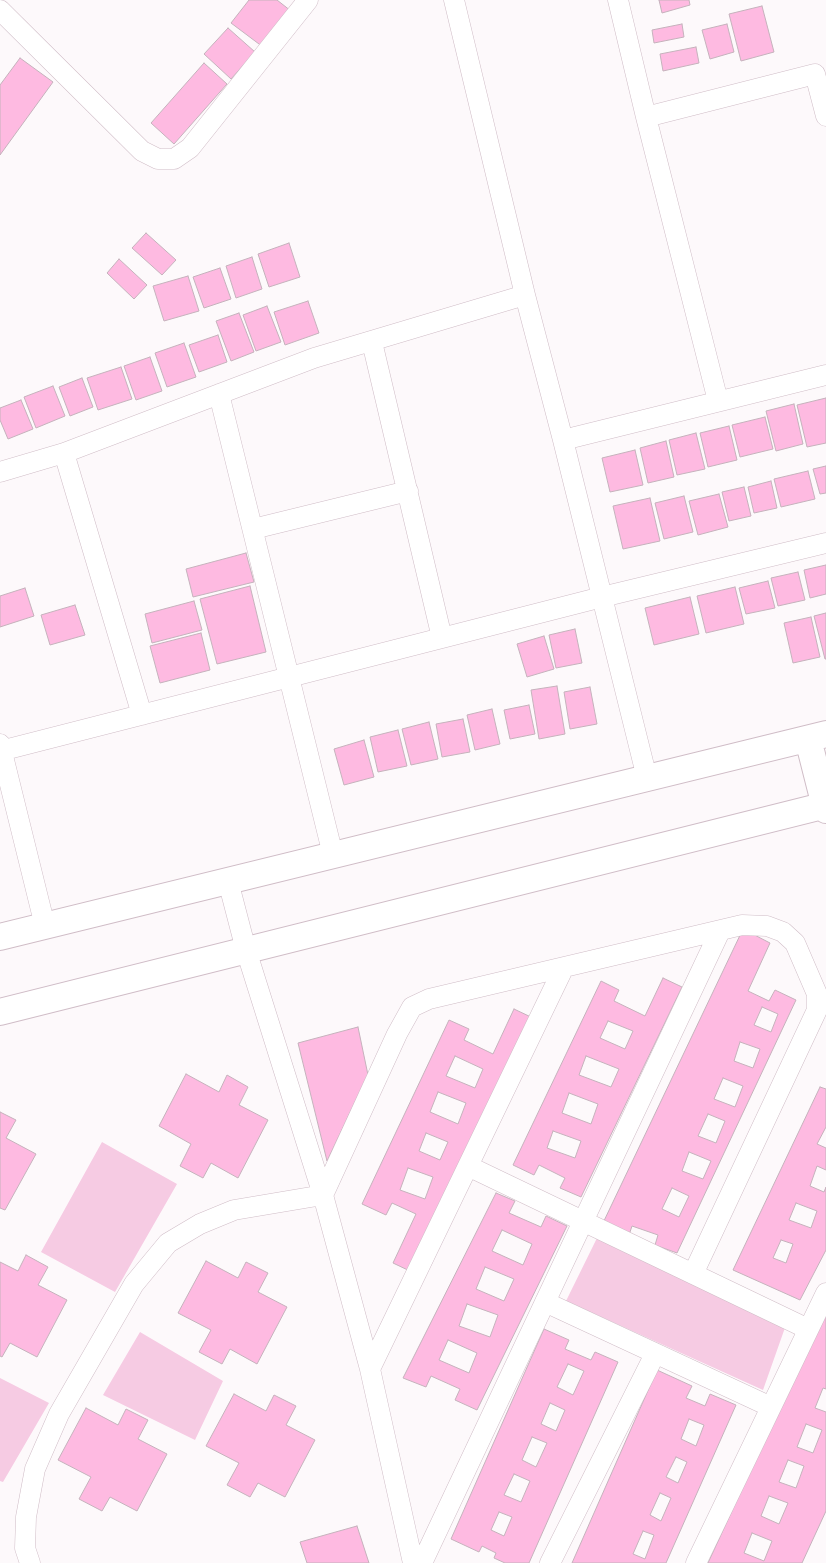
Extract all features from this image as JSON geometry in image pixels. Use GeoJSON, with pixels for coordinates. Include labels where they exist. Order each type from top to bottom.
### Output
{"type":"FeatureCollection","features":[{"type":"Feature","properties":{"kind":"street"},"geometry":{"type":"LineString","coordinates":[[454,0],[524,295],[564,440],[647,778]]}},
{"type":"Feature","properties":{"kind":"street"},"geometry":{"type":"LineString","coordinates":[[618,0],[718,402]]}},
{"type":"Feature","properties":{"kind":"street"},"geometry":{"type":"LineString","coordinates":[[0,10],[142,151],[158,159],[174,159],[190,148],[297,4]]}},
{"type":"Feature","properties":{"kind":"street"},"geometry":{"type":"LineString","coordinates":[[646,117],[815,74],[826,116]]}},
{"type":"Feature","properties":{"kind":"street"},"geometry":{"type":"LineString","coordinates":[[0,472],[64,453],[314,358],[524,295]]}},
{"type":"Feature","properties":{"kind":"street"},"geometry":{"type":"LineString","coordinates":[[372,342],[442,638]]}},
{"type":"Feature","properties":{"kind":"street"},"geometry":{"type":"LineString","coordinates":[[564,440],[826,375]]}},
{"type":"Feature","properties":{"kind":"street"},"geometry":{"type":"LineString","coordinates":[[219,394],[334,855]]}},
{"type":"Feature","properties":{"kind":"street"},"geometry":{"type":"LineString","coordinates":[[64,453],[142,715]]}},
{"type":"Feature","properties":{"kind":"street"},"geometry":{"type":"LineString","coordinates":[[253,529],[408,491]]}},
{"type":"Feature","properties":{"kind":"street"},"geometry":{"type":"LineString","coordinates":[[45,926],[1,748],[142,715],[602,597],[826,543]]}},
{"type":"Feature","properties":{"kind":"street"},"geometry":{"type":"LineString","coordinates":[[0,937],[817,737],[826,807],[0,1012]]}},
{"type":"Feature","properties":{"kind":"street"},"geometry":{"type":"LineString","coordinates":[[228,881],[246,950],[323,1195],[370,1369],[413,1563]]}},
{"type":"Feature","properties":{"kind":"street"},"geometry":{"type":"LineString","coordinates":[[323,1195],[397,1034],[412,1007],[429,999],[720,931],[742,924],[767,926],[784,932],[795,943],[817,994],[818,1003],[814,1018],[693,1274]]}},
{"type":"Feature","properties":{"kind":"street"},"geometry":{"type":"LineString","coordinates":[[422,1563],[720,931]]}},
{"type":"Feature","properties":{"kind":"street"},"geometry":{"type":"LineString","coordinates":[[370,1369],[470,1167],[564,968]]}},
{"type":"Feature","properties":{"kind":"street"},"geometry":{"type":"LineString","coordinates":[[470,1167],[808,1330]]}},
{"type":"Feature","properties":{"kind":"street"},"geometry":{"type":"LineString","coordinates":[[30,1563],[25,1548],[26,1517],[35,1468],[59,1414],[134,1284],[168,1243],[200,1224],[234,1210],[323,1195]]}},
{"type":"Feature","properties":{"kind":"street"},"geometry":{"type":"LineString","coordinates":[[696,1563],[826,1292]]}},
{"type":"Feature","properties":{"kind":"street"},"geometry":{"type":"LineString","coordinates":[[545,1302],[771,1407]]}},
{"type":"Feature","properties":{"kind":"street"},"geometry":{"type":"LineString","coordinates":[[550,1563],[655,1354]]}},
{"type":"Feature","properties":{"kind":"shaded area"},"geometry":{"type":"Polygon","coordinates":[[[102,1142],[177,1184],[115,1292],[41,1252],[102,1142]]]}},
{"type":"Feature","properties":{"kind":"shaded area"},"geometry":{"type":"Polygon","coordinates":[[[597,1238],[787,1322],[763,1390],[566,1301],[597,1238]]]}},
{"type":"Feature","properties":{"kind":"shaded area"},"geometry":{"type":"Polygon","coordinates":[[[140,1332],[223,1381],[195,1440],[103,1395],[140,1332]]]}},
{"type":"Feature","properties":{"kind":"shaded area"},"geometry":{"type":"Polygon","coordinates":[[[0,1378],[49,1403],[3,1482],[0,1481],[0,1378]]]}},
{"type":"Feature","properties":{"kind":"building"},"geometry":{"type":"Polygon","coordinates":[[[249,0],[277,0],[291,11],[263,47],[231,23],[249,0]]]}},
{"type":"Feature","properties":{"kind":"building"},"geometry":{"type":"Polygon","coordinates":[[[659,0],[689,0],[690,5],[662,13],[659,0]]]}},
{"type":"Feature","properties":{"kind":"building"},"geometry":{"type":"Polygon","coordinates":[[[762,6],[774,52],[741,61],[729,14],[762,6]]]}},
{"type":"Feature","properties":{"kind":"building"},"geometry":{"type":"Polygon","coordinates":[[[682,24],[684,37],[654,43],[652,30],[682,24]]]}},
{"type":"Feature","properties":{"kind":"building"},"geometry":{"type":"Polygon","coordinates":[[[727,24],[734,52],[710,59],[702,30],[727,24]]]}},
{"type":"Feature","properties":{"kind":"building"},"geometry":{"type":"Polygon","coordinates":[[[228,28],[255,52],[231,79],[204,54],[228,28]]]}},
{"type":"Feature","properties":{"kind":"building"},"geometry":{"type":"Polygon","coordinates":[[[696,47],[699,63],[663,71],[660,54],[696,47]]]}},
{"type":"Feature","properties":{"kind":"building"},"geometry":{"type":"Polygon","coordinates":[[[20,58],[53,82],[0,155],[0,85],[20,58]]]}},
{"type":"Feature","properties":{"kind":"building"},"geometry":{"type":"Polygon","coordinates":[[[204,63],[227,84],[174,144],[151,123],[204,63]]]}},
{"type":"Feature","properties":{"kind":"building"},"geometry":{"type":"Polygon","coordinates":[[[146,233],[176,260],[162,275],[132,248],[146,233]]]}},
{"type":"Feature","properties":{"kind":"building"},"geometry":{"type":"Polygon","coordinates":[[[289,243],[300,277],[269,287],[258,254],[289,243]]]}},
{"type":"Feature","properties":{"kind":"building"},"geometry":{"type":"Polygon","coordinates":[[[252,257],[262,289],[236,298],[226,266],[252,257]]]}},
{"type":"Feature","properties":{"kind":"building"},"geometry":{"type":"Polygon","coordinates":[[[119,259],[147,285],[134,299],[107,273],[119,259]]]}},
{"type":"Feature","properties":{"kind":"building"},"geometry":{"type":"Polygon","coordinates":[[[220,268],[231,299],[204,308],[193,277],[220,268]]]}},
{"type":"Feature","properties":{"kind":"building"},"geometry":{"type":"Polygon","coordinates":[[[188,276],[199,311],[164,321],[153,286],[188,276]]]}},
{"type":"Feature","properties":{"kind":"building"},"geometry":{"type":"Polygon","coordinates":[[[308,301],[319,333],[285,345],[274,312],[308,301]]]}},
{"type":"Feature","properties":{"kind":"building"},"geometry":{"type":"Polygon","coordinates":[[[267,306],[281,342],[256,351],[243,315],[267,306]]]}},
{"type":"Feature","properties":{"kind":"building"},"geometry":{"type":"Polygon","coordinates":[[[239,313],[254,352],[231,361],[216,321],[239,313]]]}},
{"type":"Feature","properties":{"kind":"building"},"geometry":{"type":"Polygon","coordinates":[[[218,335],[227,362],[199,372],[189,345],[218,335]]]}},
{"type":"Feature","properties":{"kind":"building"},"geometry":{"type":"Polygon","coordinates":[[[184,343],[196,377],[167,387],[155,353],[184,343]]]}},
{"type":"Feature","properties":{"kind":"building"},"geometry":{"type":"Polygon","coordinates":[[[150,357],[162,391],[136,400],[124,366],[150,357]]]}},
{"type":"Feature","properties":{"kind":"building"},"geometry":{"type":"Polygon","coordinates":[[[121,367],[132,399],[98,410],[87,378],[121,367]]]}},
{"type":"Feature","properties":{"kind":"building"},"geometry":{"type":"Polygon","coordinates":[[[82,378],[93,407],[70,416],[59,387],[82,378]]]}},
{"type":"Feature","properties":{"kind":"building"},"geometry":{"type":"Polygon","coordinates":[[[53,386],[65,416],[36,428],[24,397],[53,386]]]}},
{"type":"Feature","properties":{"kind":"building"},"geometry":{"type":"Polygon","coordinates":[[[826,398],[826,443],[807,447],[797,405],[826,398]]]}},
{"type":"Feature","properties":{"kind":"building"},"geometry":{"type":"Polygon","coordinates":[[[21,400],[33,429],[8,439],[0,420],[0,408],[21,400]]]}},
{"type":"Feature","properties":{"kind":"building"},"geometry":{"type":"Polygon","coordinates":[[[794,404],[803,444],[776,451],[766,411],[794,404]]]}},
{"type":"Feature","properties":{"kind":"building"},"geometry":{"type":"Polygon","coordinates":[[[765,417],[773,449],[740,457],[732,425],[765,417]]]}},
{"type":"Feature","properties":{"kind":"building"},"geometry":{"type":"Polygon","coordinates":[[[729,426],[737,460],[708,467],[700,433],[729,426]]]}},
{"type":"Feature","properties":{"kind":"building"},"geometry":{"type":"Polygon","coordinates":[[[696,433],[705,469],[677,475],[669,440],[696,433]]]}},
{"type":"Feature","properties":{"kind":"building"},"geometry":{"type":"Polygon","coordinates":[[[666,441],[674,477],[648,483],[640,448],[666,441]]]}},
{"type":"Feature","properties":{"kind":"building"},"geometry":{"type":"Polygon","coordinates":[[[635,450],[643,485],[610,492],[602,458],[635,450]]]}},
{"type":"Feature","properties":{"kind":"building"},"geometry":{"type":"Polygon","coordinates":[[[826,466],[826,493],[820,494],[813,469],[826,466]]]}},
{"type":"Feature","properties":{"kind":"building"},"geometry":{"type":"Polygon","coordinates":[[[808,471],[815,499],[781,507],[774,479],[808,471]]]}},
{"type":"Feature","properties":{"kind":"building"},"geometry":{"type":"Polygon","coordinates":[[[771,481],[777,508],[754,513],[748,487],[771,481]]]}},
{"type":"Feature","properties":{"kind":"building"},"geometry":{"type":"Polygon","coordinates":[[[744,487],[751,516],[729,521],[722,492],[744,487]]]}},
{"type":"Feature","properties":{"kind":"building"},"geometry":{"type":"Polygon","coordinates":[[[719,494],[728,527],[698,535],[689,501],[719,494]]]}},
{"type":"Feature","properties":{"kind":"building"},"geometry":{"type":"Polygon","coordinates":[[[684,496],[693,532],[664,539],[655,503],[684,496]]]}},
{"type":"Feature","properties":{"kind":"building"},"geometry":{"type":"Polygon","coordinates":[[[650,498],[660,541],[623,549],[613,506],[650,498]]]}},
{"type":"Feature","properties":{"kind":"building"},"geometry":{"type":"Polygon","coordinates":[[[246,553],[254,582],[193,597],[186,569],[246,553]]]}},
{"type":"Feature","properties":{"kind":"building"},"geometry":{"type":"Polygon","coordinates":[[[826,565],[826,594],[810,598],[804,570],[826,565]]]}},
{"type":"Feature","properties":{"kind":"building"},"geometry":{"type":"Polygon","coordinates":[[[798,572],[805,600],[778,606],[771,578],[798,572]]]}},
{"type":"Feature","properties":{"kind":"building"},"geometry":{"type":"Polygon","coordinates":[[[768,581],[775,608],[746,614],[739,588],[768,581]]]}},
{"type":"Feature","properties":{"kind":"building"},"geometry":{"type":"Polygon","coordinates":[[[250,586],[266,652],[217,664],[200,599],[250,586]]]}},
{"type":"Feature","properties":{"kind":"building"},"geometry":{"type":"Polygon","coordinates":[[[735,587],[744,624],[706,633],[697,596],[735,587]]]}},
{"type":"Feature","properties":{"kind":"building"},"geometry":{"type":"Polygon","coordinates":[[[25,588],[34,616],[0,627],[0,596],[25,588]]]}},
{"type":"Feature","properties":{"kind":"building"},"geometry":{"type":"Polygon","coordinates":[[[690,597],[699,634],[654,645],[645,608],[690,597]]]}},
{"type":"Feature","properties":{"kind":"building"},"geometry":{"type":"Polygon","coordinates":[[[194,601],[202,630],[152,643],[145,614],[194,601]]]}},
{"type":"Feature","properties":{"kind":"building"},"geometry":{"type":"Polygon","coordinates":[[[75,605],[85,635],[50,645],[41,615],[75,605]]]}},
{"type":"Feature","properties":{"kind":"building"},"geometry":{"type":"Polygon","coordinates":[[[826,613],[826,659],[825,659],[814,616],[826,613]]]}},
{"type":"Feature","properties":{"kind":"building"},"geometry":{"type":"Polygon","coordinates":[[[811,617],[820,657],[793,663],[784,623],[811,617]]]}},
{"type":"Feature","properties":{"kind":"building"},"geometry":{"type":"Polygon","coordinates":[[[575,629],[582,663],[556,668],[549,635],[575,629]]]}},
{"type":"Feature","properties":{"kind":"building"},"geometry":{"type":"Polygon","coordinates":[[[201,633],[210,670],[160,683],[150,646],[201,633]]]}},
{"type":"Feature","properties":{"kind":"building"},"geometry":{"type":"Polygon","coordinates":[[[544,636],[554,669],[527,677],[517,644],[544,636]]]}},
{"type":"Feature","properties":{"kind":"building"},"geometry":{"type":"Polygon","coordinates":[[[557,686],[565,734],[539,739],[531,690],[557,686]]]}},
{"type":"Feature","properties":{"kind":"building"},"geometry":{"type":"Polygon","coordinates":[[[590,687],[597,724],[570,729],[564,692],[590,687]]]}},
{"type":"Feature","properties":{"kind":"building"},"geometry":{"type":"Polygon","coordinates":[[[529,705],[535,734],[510,739],[504,710],[529,705]]]}},
{"type":"Feature","properties":{"kind":"building"},"geometry":{"type":"Polygon","coordinates":[[[492,709],[500,744],[475,750],[467,715],[492,709]]]}},
{"type":"Feature","properties":{"kind":"building"},"geometry":{"type":"Polygon","coordinates":[[[463,719],[470,752],[442,757],[436,724],[463,719]]]}},
{"type":"Feature","properties":{"kind":"building"},"geometry":{"type":"Polygon","coordinates":[[[429,722],[438,759],[411,765],[402,729],[429,722]]]}},
{"type":"Feature","properties":{"kind":"building"},"geometry":{"type":"Polygon","coordinates":[[[398,730],[407,766],[378,772],[370,737],[398,730]]]}},
{"type":"Feature","properties":{"kind":"building"},"geometry":{"type":"Polygon","coordinates":[[[364,740],[374,777],[344,785],[334,749],[364,740]]]}},
{"type":"Feature","properties":{"kind":"building"},"geometry":{"type":"Polygon","coordinates":[[[743,929],[770,943],[748,991],[769,1001],[775,990],[796,1000],[677,1253],[655,1245],[658,1235],[632,1226],[629,1235],[602,1225],[743,929]],[[762,1007],[754,1025],[771,1032],[778,1014],[762,1007]],[[740,1042],[734,1061],[753,1068],[760,1049],[740,1042]],[[723,1078],[714,1099],[735,1107],[743,1086],[723,1078]],[[708,1114],[698,1136],[716,1143],[725,1121],[708,1114]],[[689,1152],[682,1171],[703,1179],[711,1161],[689,1152]],[[672,1188],[662,1209],[679,1217],[689,1196],[672,1188]]]}},
{"type":"Feature","properties":{"kind":"building"},"geometry":{"type":"Polygon","coordinates":[[[663,978],[682,987],[581,1197],[560,1188],[565,1178],[539,1165],[534,1175],[513,1165],[601,981],[619,990],[614,1001],[645,1016],[663,978]],[[608,1021],[600,1038],[625,1049],[633,1031],[608,1021]],[[586,1056],[579,1075],[611,1087],[619,1069],[586,1056]],[[569,1093],[562,1113],[591,1124],[598,1104],[569,1093]],[[553,1131],[547,1148],[575,1158],[581,1141],[553,1131]]]}},
{"type":"Feature","properties":{"kind":"building"},"geometry":{"type":"Polygon","coordinates":[[[514,1009],[533,1018],[412,1272],[393,1263],[416,1214],[392,1203],[386,1215],[362,1204],[449,1020],[469,1029],[464,1040],[493,1054],[514,1009]],[[455,1056],[446,1076],[475,1088],[483,1069],[455,1056]],[[438,1092],[430,1112],[458,1124],[466,1103],[438,1092]],[[426,1133],[419,1151],[440,1160],[448,1142],[426,1133]],[[408,1168],[400,1190],[425,1199],[433,1177],[408,1168]]]}},
{"type":"Feature","properties":{"kind":"building"},"geometry":{"type":"Polygon","coordinates":[[[358,1027],[368,1075],[327,1161],[298,1043],[358,1027]]]}},
{"type":"Feature","properties":{"kind":"building"},"geometry":{"type":"Polygon","coordinates":[[[186,1074],[219,1092],[227,1075],[248,1087],[239,1105],[268,1120],[238,1178],[211,1163],[203,1178],[180,1166],[191,1144],[159,1126],[186,1074]]]}},
{"type":"Feature","properties":{"kind":"building"},"geometry":{"type":"Polygon","coordinates":[[[820,1087],[826,1089],[826,1127],[817,1144],[826,1148],[826,1170],[817,1166],[810,1186],[824,1192],[826,1187],[826,1250],[800,1300],[733,1270],[820,1087]],[[796,1203],[789,1220],[811,1228],[817,1211],[796,1203]],[[781,1240],[773,1258],[786,1263],[793,1244],[781,1240]]]}},
{"type":"Feature","properties":{"kind":"building"},"geometry":{"type":"Polygon","coordinates":[[[0,1112],[16,1120],[6,1138],[36,1154],[5,1210],[0,1208],[0,1112]]]}},
{"type":"Feature","properties":{"kind":"building"},"geometry":{"type":"Polygon","coordinates":[[[496,1193],[515,1201],[509,1213],[541,1227],[546,1216],[567,1226],[477,1410],[455,1400],[460,1389],[431,1376],[426,1387],[403,1378],[496,1193]],[[502,1230],[492,1251],[523,1265],[532,1244],[502,1230]],[[485,1267],[476,1289],[504,1301],[514,1279],[485,1267]],[[467,1304],[459,1326],[490,1337],[498,1315],[467,1304]],[[448,1340],[439,1360],[469,1373],[477,1353],[448,1340]]]}},
{"type":"Feature","properties":{"kind":"building"},"geometry":{"type":"Polygon","coordinates":[[[26,1255],[48,1267],[38,1285],[67,1300],[37,1357],[10,1343],[2,1357],[0,1356],[0,1262],[18,1271],[26,1255]]]}},
{"type":"Feature","properties":{"kind":"building"},"geometry":{"type":"Polygon","coordinates":[[[206,1261],[238,1278],[246,1262],[268,1273],[258,1292],[287,1307],[257,1364],[230,1349],[222,1364],[199,1352],[211,1330],[178,1313],[206,1261]]]}},
{"type":"Feature","properties":{"kind":"building"},"geometry":{"type":"Polygon","coordinates":[[[826,1306],[826,1389],[823,1388],[815,1408],[826,1412],[826,1511],[802,1563],[708,1563],[826,1306]],[[806,1424],[797,1447],[813,1453],[822,1430],[806,1424]],[[788,1460],[779,1482],[796,1488],[804,1466],[788,1460]],[[769,1496],[761,1516],[779,1524],[788,1503],[769,1496]],[[752,1533],[744,1553],[764,1561],[772,1541],[752,1533]]]}},
{"type":"Feature","properties":{"kind":"building"},"geometry":{"type":"Polygon","coordinates":[[[544,1329],[569,1340],[565,1349],[591,1360],[595,1352],[618,1362],[529,1563],[505,1563],[494,1558],[496,1553],[482,1546],[479,1552],[451,1539],[544,1329]],[[568,1364],[557,1387],[573,1395],[584,1371],[568,1364]],[[550,1403],[541,1424],[556,1431],[565,1410],[550,1403]],[[532,1437],[522,1460],[536,1467],[547,1443],[532,1437]],[[514,1474],[504,1495],[521,1502],[530,1481],[514,1474]],[[499,1512],[491,1530],[504,1536],[512,1517],[499,1512]]]}},
{"type":"Feature","properties":{"kind":"building"},"geometry":{"type":"Polygon","coordinates":[[[657,1370],[692,1386],[686,1398],[705,1406],[710,1394],[736,1405],[666,1563],[572,1563],[657,1370]],[[689,1419],[681,1439],[696,1446],[704,1425],[689,1419]],[[676,1457],[666,1477],[678,1483],[687,1462],[676,1457]],[[660,1493],[650,1515],[661,1521],[671,1498],[660,1493]],[[643,1531],[633,1554],[645,1559],[654,1535],[643,1531]]]}},
{"type":"Feature","properties":{"kind":"building"},"geometry":{"type":"Polygon","coordinates":[[[234,1394],[266,1411],[274,1395],[296,1406],[286,1425],[315,1440],[285,1497],[258,1483],[250,1497],[227,1485],[239,1463],[206,1446],[234,1394]]]}},
{"type":"Feature","properties":{"kind":"building"},"geometry":{"type":"Polygon","coordinates":[[[86,1408],[118,1425],[126,1409],[148,1420],[138,1439],[167,1454],[137,1511],[110,1497],[102,1511],[79,1499],[91,1477],[58,1460],[86,1408]]]}},
{"type":"Feature","properties":{"kind":"building"},"geometry":{"type":"Polygon","coordinates":[[[357,1526],[369,1563],[307,1563],[300,1542],[357,1526]]]}}]}
